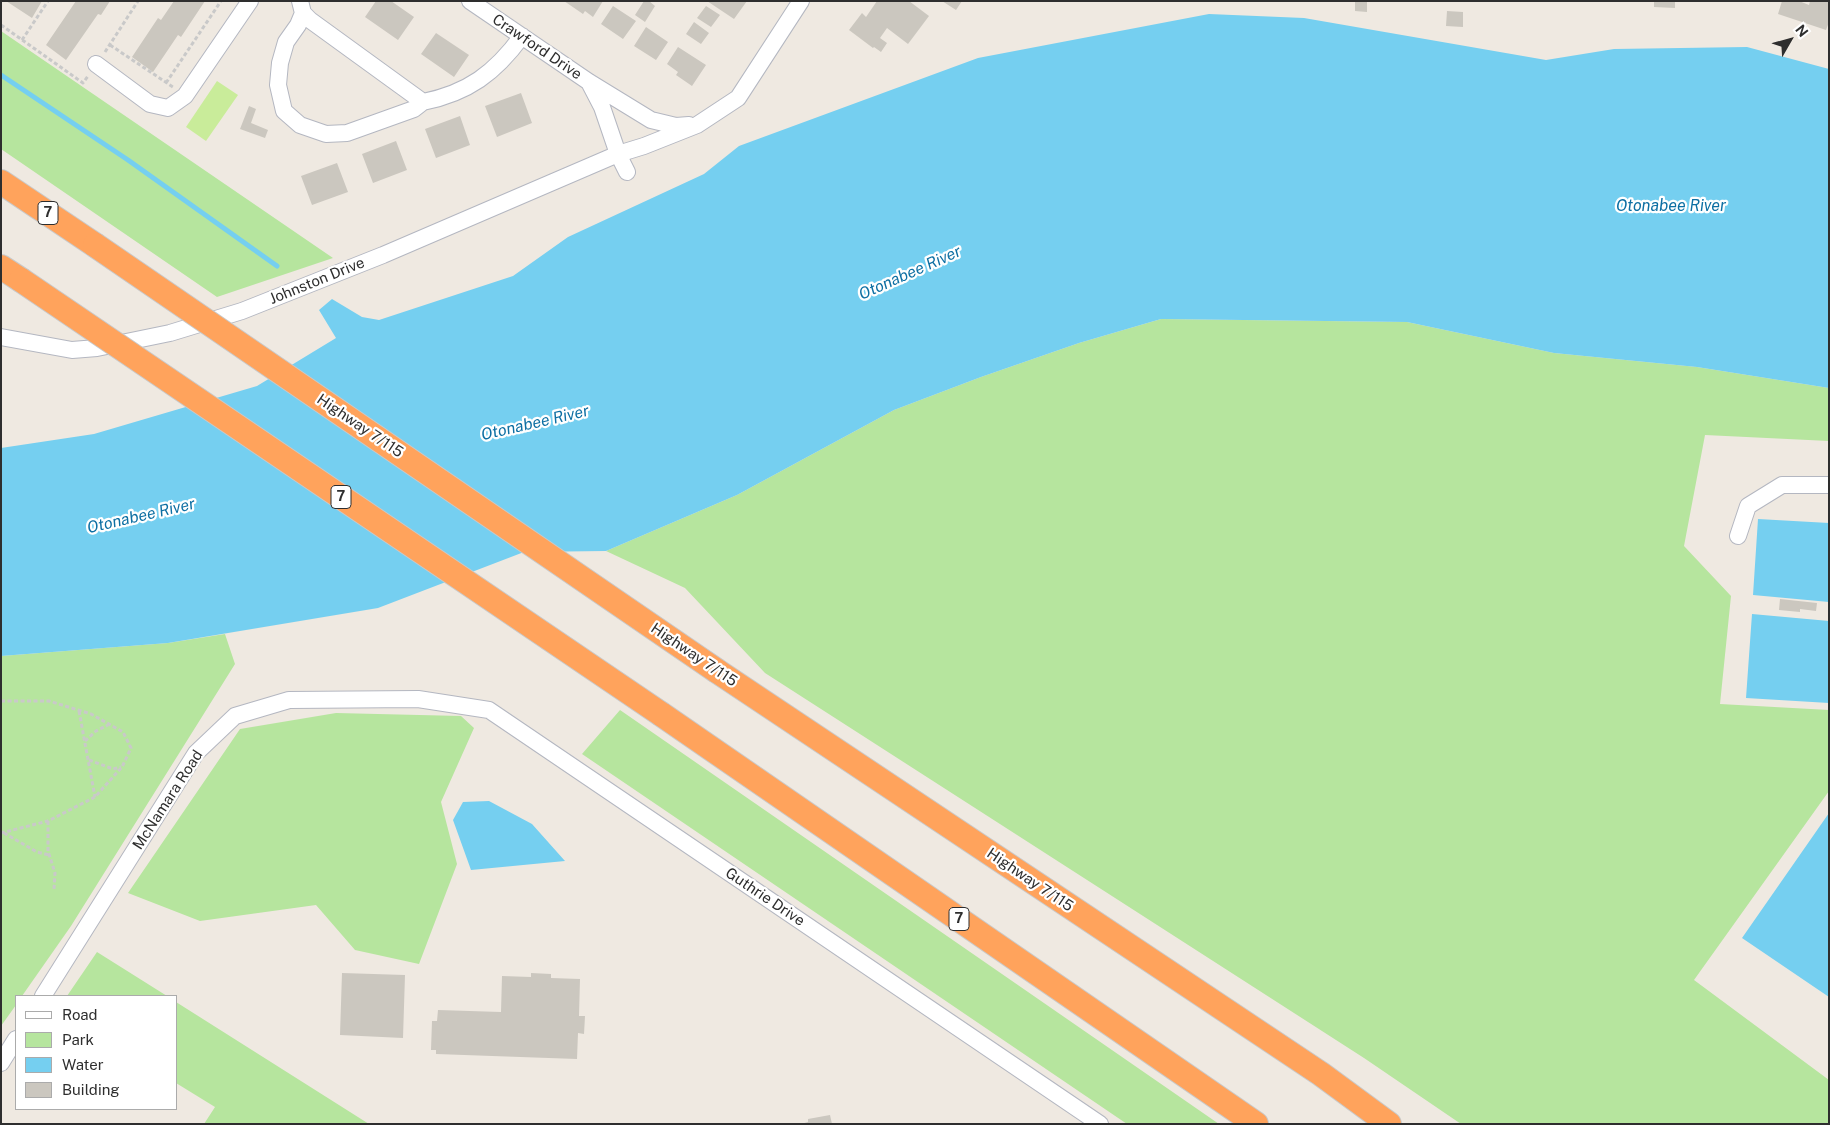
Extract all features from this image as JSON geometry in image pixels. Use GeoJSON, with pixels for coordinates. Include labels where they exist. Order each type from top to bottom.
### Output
{"type":"FeatureCollection","features":[{"type":"Feature","properties":{"kind":"highway","name":"Highway 7/115"},"geometry":{"type":"LineString","coordinates":[[1,182],[717,671],[1321,1074],[1389,1124]]}},
{"type":"Feature","properties":{"kind":"highway","name":"7"},"geometry":{"type":"LineString","coordinates":[[1,267],[661,714],[1256,1124]]}},
{"type":"Feature","properties":{"kind":"highway"},"geometry":{"type":"LineString","coordinates":[[1321,1074],[1401,1124]]}},
{"type":"Feature","properties":{"kind":"street"},"geometry":{"type":"LineString","coordinates":[[96,64],[150,104],[168,108],[185,96],[250,1]]}},
{"type":"Feature","properties":{"kind":"street","name":"Crawford Drive"},"geometry":{"type":"LineString","coordinates":[[470,1],[589,82],[602,107],[618,154],[627,172]]}},
{"type":"Feature","properties":{"kind":"street","name":"Johnston Drive"},"geometry":{"type":"LineString","coordinates":[[1,337],[72,350],[97,348],[170,333],[242,311],[374,259],[618,154],[697,125],[738,98],[802,1]]}},
{"type":"Feature","properties":{"kind":"street"},"geometry":{"type":"LineString","coordinates":[[301,7],[310,20],[423,102]]}},
{"type":"Feature","properties":{"kind":"street"},"geometry":{"type":"LineString","coordinates":[[301,7],[298,25],[286,42],[280,62],[278,86],[284,111],[300,125],[326,134],[347,133],[414,109],[423,102],[466,89],[508,56],[522,36]]}},
{"type":"Feature","properties":{"kind":"street"},"geometry":{"type":"LineString","coordinates":[[589,82],[652,120],[676,126],[697,125]]}},
{"type":"Feature","properties":{"kind":"street"},"geometry":{"type":"LineString","coordinates":[[1738,536],[1748,506],[1782,485],[1829,485]]}},
{"type":"Feature","properties":{"kind":"street","name":"McNamara Road"},"geometry":{"type":"LineString","coordinates":[[44,995],[196,753],[235,716],[289,700],[418,699]]}},
{"type":"Feature","properties":{"kind":"street","name":"Guthrie Drive"},"geometry":{"type":"LineString","coordinates":[[418,699],[489,710],[1100,1124]]}},
{"type":"Feature","properties":{"kind":"street"},"geometry":{"type":"LineString","coordinates":[[1,1063],[15,1041]]}},
{"type":"Feature","properties":{"kind":"path"},"geometry":{"type":"LineString","coordinates":[[22,40],[48,1]]}},
{"type":"Feature","properties":{"kind":"path"},"geometry":{"type":"LineString","coordinates":[[1,25],[83,83],[138,1]]}},
{"type":"Feature","properties":{"kind":"path"},"geometry":{"type":"LineString","coordinates":[[166,83],[221,1]]}},
{"type":"Feature","properties":{"kind":"path"},"geometry":{"type":"LineString","coordinates":[[110,45],[185,96]]}},
{"type":"Feature","properties":{"kind":"path"},"geometry":{"type":"LineString","coordinates":[[1,702],[49,701],[91,714],[122,732],[131,748],[122,767],[95,797],[48,821],[3,833]]}},
{"type":"Feature","properties":{"kind":"path"},"geometry":{"type":"LineString","coordinates":[[79,711],[95,797]]}},
{"type":"Feature","properties":{"kind":"path"},"geometry":{"type":"LineString","coordinates":[[85,741],[96,731],[109,724]]}},
{"type":"Feature","properties":{"kind":"path"},"geometry":{"type":"LineString","coordinates":[[88,760],[113,769],[122,767]]}},
{"type":"Feature","properties":{"kind":"path"},"geometry":{"type":"LineString","coordinates":[[48,821],[50,855],[55,873],[54,889]]}},
{"type":"Feature","properties":{"kind":"path"},"geometry":{"type":"LineString","coordinates":[[3,833],[37,852],[50,855]]}},
{"type":"Feature","properties":{"kind":"green space"},"geometry":{"type":"Polygon","coordinates":[[[1,31],[333,258],[217,297],[1,149],[1,31]]]}},
{"type":"Feature","properties":{"kind":"green space"},"geometry":{"type":"Polygon","coordinates":[[[217,81],[238,95],[206,141],[186,127],[217,81]]]}},
{"type":"Feature","properties":{"kind":"green space"},"geometry":{"type":"Polygon","coordinates":[[[1161,319],[1407,322],[1554,353],[1697,367],[1829,388],[1829,441],[1705,435],[1684,546],[1731,596],[1720,704],[1829,710],[1829,791],[1694,980],[1829,1080],[1829,1124],[1461,1124],[1364,1058],[765,673],[685,588],[606,551],[737,495],[894,410],[1079,343],[1161,319]]]}},
{"type":"Feature","properties":{"kind":"green space"},"geometry":{"type":"Polygon","coordinates":[[[225,634],[235,664],[71,926],[23,995],[15,995],[15,1006],[1,1026],[1,656],[168,643],[225,634]]]}},
{"type":"Feature","properties":{"kind":"green space"},"geometry":{"type":"Polygon","coordinates":[[[620,710],[1219,1124],[1127,1124],[582,754],[620,710]]]}},
{"type":"Feature","properties":{"kind":"green space"},"geometry":{"type":"Polygon","coordinates":[[[336,713],[461,716],[474,728],[441,802],[457,864],[419,964],[355,950],[316,905],[200,921],[128,893],[240,729],[336,713]]]}},
{"type":"Feature","properties":{"kind":"green space"},"geometry":{"type":"Polygon","coordinates":[[[97,952],[165,995],[68,995],[97,952]]]}},
{"type":"Feature","properties":{"kind":"green space"},"geometry":{"type":"Polygon","coordinates":[[[178,1003],[369,1124],[204,1124],[215,1107],[178,1084],[178,1003]]]}},
{"type":"Feature","properties":{"kind":"water","name":"Otonabee River"},"geometry":{"type":"Polygon","coordinates":[[[1209,14],[1304,18],[1546,60],[1614,49],[1747,47],[1829,69],[1829,388],[1697,367],[1554,353],[1407,322],[1161,319],[1079,343],[894,410],[737,495],[606,551],[524,552],[378,608],[168,643],[1,656],[1,448],[94,434],[257,386],[336,338],[319,310],[332,299],[362,317],[379,320],[513,276],[568,237],[704,174],[739,146],[978,58],[1209,14]]]}},
{"type":"Feature","properties":{"kind":"water"},"geometry":{"type":"Polygon","coordinates":[[[1758,519],[1829,523],[1829,602],[1753,595],[1758,519]]]}},
{"type":"Feature","properties":{"kind":"water"},"geometry":{"type":"Polygon","coordinates":[[[1752,614],[1829,621],[1829,703],[1746,698],[1752,614]]]}},
{"type":"Feature","properties":{"kind":"water"},"geometry":{"type":"Polygon","coordinates":[[[489,801],[532,824],[565,861],[471,870],[453,820],[463,802],[489,801]]]}},
{"type":"Feature","properties":{"kind":"water"},"geometry":{"type":"Polygon","coordinates":[[[1829,813],[1829,997],[1742,938],[1829,813]]]}},
{"type":"Feature","properties":{"kind":"building"},"geometry":{"type":"Polygon","coordinates":[[[6,1],[42,1],[32,18],[6,1]]]}},
{"type":"Feature","properties":{"kind":"building"},"geometry":{"type":"Polygon","coordinates":[[[76,1],[110,1],[101,15],[98,14],[66,60],[46,45],[76,1]]]}},
{"type":"Feature","properties":{"kind":"building"},"geometry":{"type":"Polygon","coordinates":[[[174,1],[205,1],[181,37],[178,35],[153,72],[132,57],[158,18],[161,20],[174,1]]]}},
{"type":"Feature","properties":{"kind":"building"},"geometry":{"type":"Polygon","coordinates":[[[376,1],[391,1],[414,17],[398,40],[365,17],[376,1]]]}},
{"type":"Feature","properties":{"kind":"building"},"geometry":{"type":"Polygon","coordinates":[[[564,1],[603,1],[593,17],[585,11],[583,14],[564,1]]]}},
{"type":"Feature","properties":{"kind":"building"},"geometry":{"type":"Polygon","coordinates":[[[644,1],[649,1],[655,6],[645,22],[635,15],[644,1]]]}},
{"type":"Feature","properties":{"kind":"building"},"geometry":{"type":"Polygon","coordinates":[[[707,1],[747,1],[734,19],[707,1]]]}},
{"type":"Feature","properties":{"kind":"building"},"geometry":{"type":"Polygon","coordinates":[[[877,1],[909,1],[929,16],[908,44],[887,28],[880,38],[887,43],[881,52],[849,30],[862,13],[866,17],[877,1]]]}},
{"type":"Feature","properties":{"kind":"building"},"geometry":{"type":"Polygon","coordinates":[[[942,1],[962,1],[956,10],[942,1]]]}},
{"type":"Feature","properties":{"kind":"building"},"geometry":{"type":"Polygon","coordinates":[[[1355,1],[1367,1],[1367,12],[1355,11],[1355,1]]]}},
{"type":"Feature","properties":{"kind":"building"},"geometry":{"type":"Polygon","coordinates":[[[1654,1],[1675,1],[1675,8],[1654,7],[1654,1]]]}},
{"type":"Feature","properties":{"kind":"building"},"geometry":{"type":"Polygon","coordinates":[[[1782,1],[1799,1],[1809,5],[1810,1],[1829,1],[1829,22],[1826,30],[1778,14],[1782,1]]]}},
{"type":"Feature","properties":{"kind":"building"},"geometry":{"type":"Polygon","coordinates":[[[613,6],[636,21],[623,39],[601,24],[613,6]]]}},
{"type":"Feature","properties":{"kind":"building"},"geometry":{"type":"Polygon","coordinates":[[[706,6],[720,15],[711,27],[697,18],[706,6]]]}},
{"type":"Feature","properties":{"kind":"building"},"geometry":{"type":"Polygon","coordinates":[[[1447,11],[1463,12],[1463,27],[1446,26],[1447,11]]]}},
{"type":"Feature","properties":{"kind":"building"},"geometry":{"type":"Polygon","coordinates":[[[694,22],[709,33],[701,44],[686,34],[694,22]]]}},
{"type":"Feature","properties":{"kind":"building"},"geometry":{"type":"Polygon","coordinates":[[[646,27],[668,42],[656,60],[634,46],[646,27]]]}},
{"type":"Feature","properties":{"kind":"building"},"geometry":{"type":"Polygon","coordinates":[[[436,33],[469,55],[454,77],[421,54],[436,33]]]}},
{"type":"Feature","properties":{"kind":"building"},"geometry":{"type":"Polygon","coordinates":[[[678,47],[706,65],[692,86],[676,75],[678,72],[667,64],[678,47]]]}},
{"type":"Feature","properties":{"kind":"building"},"geometry":{"type":"Polygon","coordinates":[[[521,93],[532,123],[497,137],[485,106],[521,93]]]}},
{"type":"Feature","properties":{"kind":"building"},"geometry":{"type":"Polygon","coordinates":[[[249,106],[256,109],[251,123],[268,130],[265,138],[240,129],[249,106]]]}},
{"type":"Feature","properties":{"kind":"building"},"geometry":{"type":"Polygon","coordinates":[[[460,116],[470,145],[436,158],[425,129],[460,116]]]}},
{"type":"Feature","properties":{"kind":"building"},"geometry":{"type":"Polygon","coordinates":[[[396,141],[407,170],[373,183],[362,154],[396,141]]]}},
{"type":"Feature","properties":{"kind":"building"},"geometry":{"type":"Polygon","coordinates":[[[337,163],[348,192],[312,205],[301,176],[337,163]]]}},
{"type":"Feature","properties":{"kind":"building"},"geometry":{"type":"Polygon","coordinates":[[[1780,599],[1817,603],[1816,611],[1800,609],[1800,612],[1779,610],[1780,599]]]}},
{"type":"Feature","properties":{"kind":"building"},"geometry":{"type":"Polygon","coordinates":[[[342,973],[405,975],[403,1038],[340,1035],[342,973]]]}},
{"type":"Feature","properties":{"kind":"building"},"geometry":{"type":"Polygon","coordinates":[[[531,973],[551,974],[551,978],[580,979],[579,1016],[585,1016],[584,1034],[578,1033],[577,1059],[436,1054],[436,1050],[431,1050],[432,1021],[437,1021],[438,1010],[501,1012],[502,976],[531,977],[531,973]]]}},
{"type":"Feature","properties":{"kind":"building"},"geometry":{"type":"Polygon","coordinates":[[[830,1115],[832,1124],[801,1124],[808,1122],[808,1119],[830,1115]]]}},
{"type":"Feature","properties":{"kind":"waterway"},"geometry":{"type":"LineString","coordinates":[[1,75],[128,160],[277,266]]}}]}
